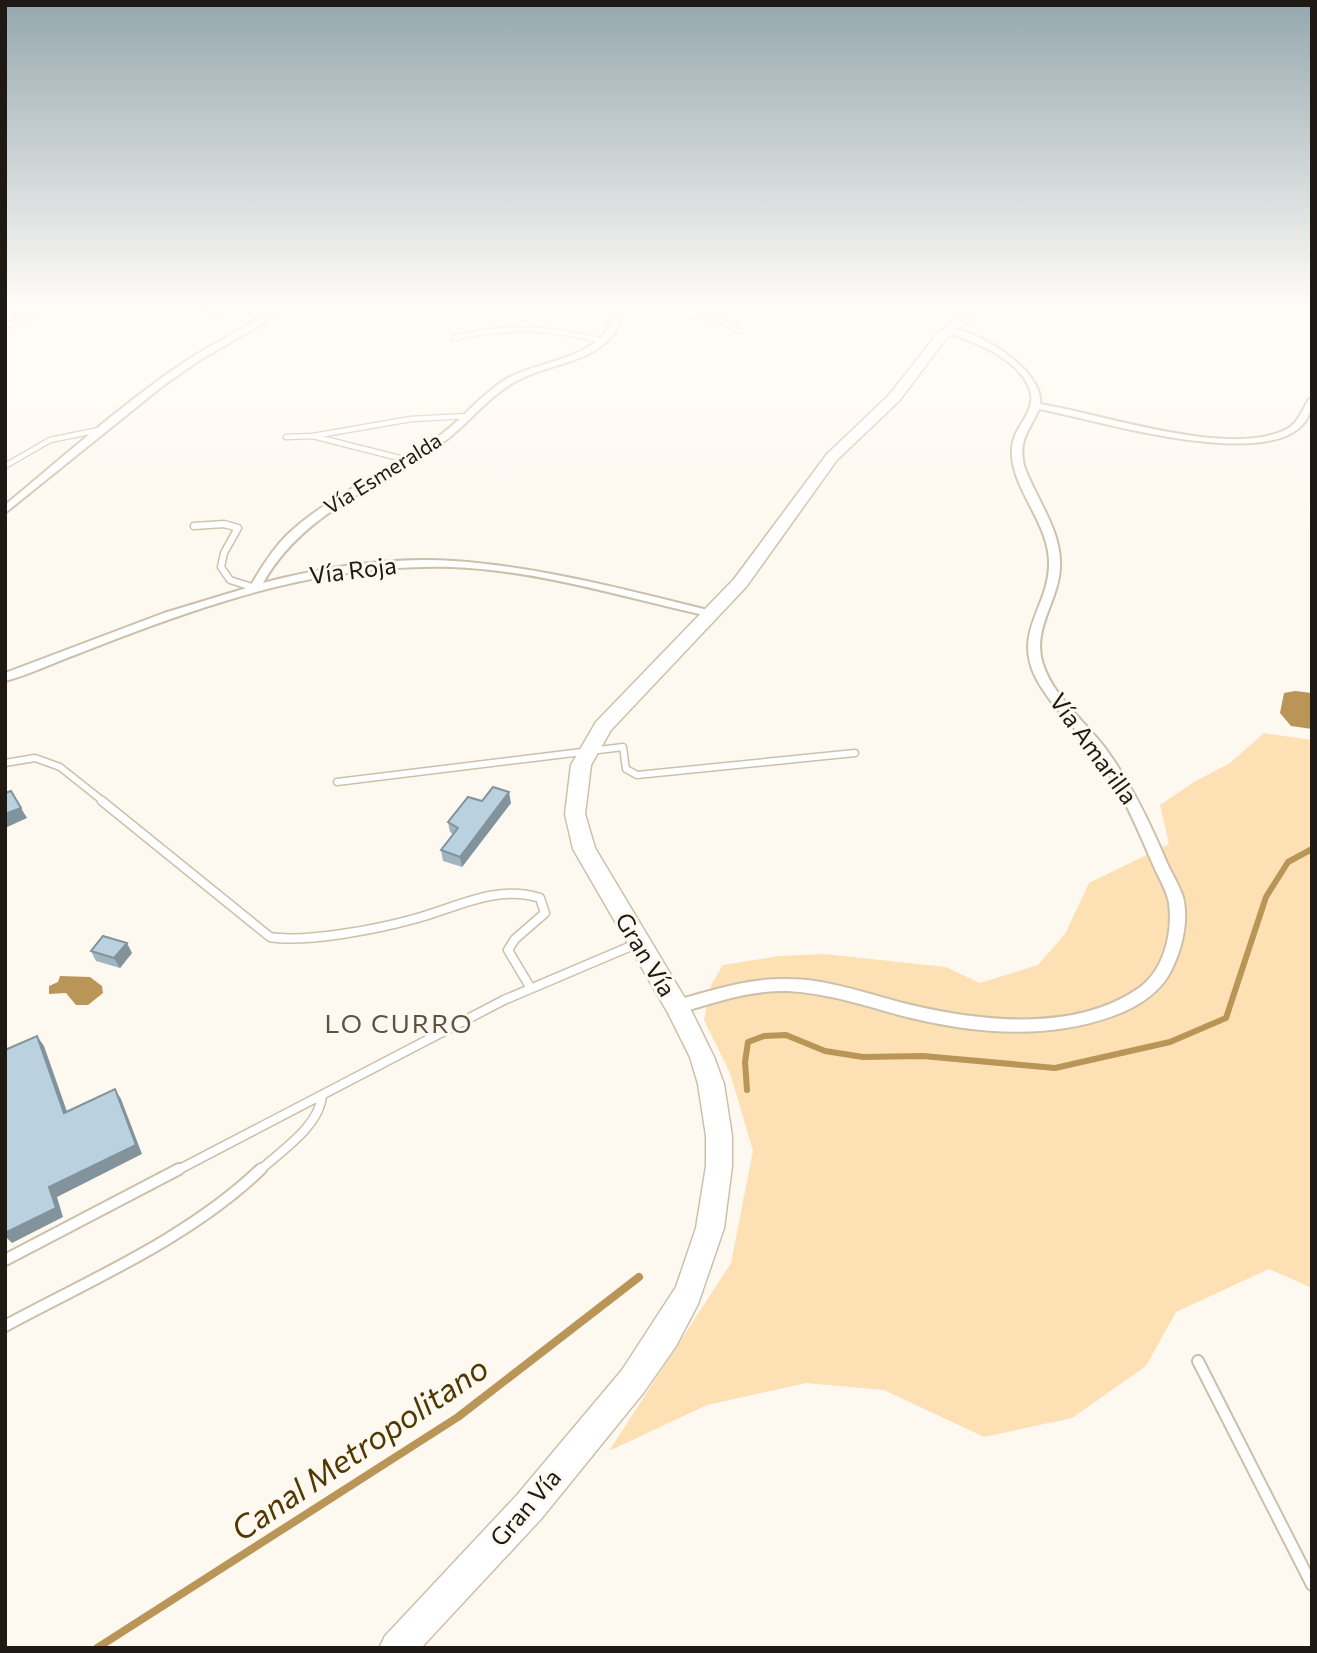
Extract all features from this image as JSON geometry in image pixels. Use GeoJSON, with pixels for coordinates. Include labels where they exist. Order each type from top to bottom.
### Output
{"type":"FeatureCollection","features":[{"type":"Feature","properties":{"kind":"main road","name":"Gran Vía"},"geometry":{"type":"LineString","coordinates":[[397,1648],[529,1507],[594,1429],[665,1335],[688,1294],[710,1228],[717,1197],[719,1136],[711,1084],[702,1057],[677,1007],[592,866],[578,831],[576,789],[588,750],[613,715],[712,614],[767,548],[816,475],[906,383]]}},
{"type":"Feature","properties":{"kind":"street"},"geometry":{"type":"LineString","coordinates":[[5,510],[99,430],[162,383]]}},
{"type":"Feature","properties":{"kind":"street","name":"Vía Esmeralda"},"geometry":{"type":"LineString","coordinates":[[255,588],[274,555],[297,531],[325,510],[439,441],[490,394],[507,383]]}},
{"type":"Feature","properties":{"kind":"street"},"geometry":{"type":"LineString","coordinates":[[1030,383],[1035,389],[1036,406],[1154,430],[1242,442],[1266,440],[1292,430],[1312,401]]}},
{"type":"Feature","properties":{"kind":"street","name":"Vía Amarilla"},"geometry":{"type":"LineString","coordinates":[[677,1007],[751,987],[786,985],[826,990],[962,1020],[1007,1024],[1054,1022],[1094,1017],[1121,1006],[1148,990],[1165,967],[1173,947],[1178,922],[1175,897],[1151,839],[1113,768],[1050,691],[1035,659],[1035,627],[1051,591],[1055,564],[1051,536],[1021,471],[1017,452],[1021,428],[1036,406]]}},
{"type":"Feature","properties":{"kind":"street","name":"Vía Roja"},"geometry":{"type":"LineString","coordinates":[[5,677],[170,614],[255,588],[355,569],[451,565],[509,570],[712,614]]}},
{"type":"Feature","properties":{"kind":"lane"},"geometry":{"type":"LineString","coordinates":[[286,437],[313,436],[411,419],[467,416]]}},
{"type":"Feature","properties":{"kind":"lane"},"geometry":{"type":"LineString","coordinates":[[5,466],[50,440],[99,430]]}},
{"type":"Feature","properties":{"kind":"lane"},"geometry":{"type":"LineString","coordinates":[[313,436],[407,460]]}},
{"type":"Feature","properties":{"kind":"lane"},"geometry":{"type":"LineString","coordinates":[[194,526],[224,524],[238,528],[236,536],[222,550],[220,567],[230,580],[255,588]]}},
{"type":"Feature","properties":{"kind":"lane"},"geometry":{"type":"LineString","coordinates":[[337,782],[623,747],[626,769],[637,775],[855,753]]}},
{"type":"Feature","properties":{"kind":"lane"},"geometry":{"type":"LineString","coordinates":[[5,763],[35,758],[61,767],[270,937],[287,940],[416,919],[454,904],[527,892],[540,898],[545,913],[537,924],[512,940],[509,950],[530,988]]}},
{"type":"Feature","properties":{"kind":"lane"},"geometry":{"type":"LineString","coordinates":[[5,1260],[530,988],[638,943]]}},
{"type":"Feature","properties":{"kind":"lane"},"geometry":{"type":"LineString","coordinates":[[5,1326],[183,1229],[236,1193],[311,1122],[321,1108],[322,1095]]}},
{"type":"Feature","properties":{"kind":"lane"},"geometry":{"type":"LineString","coordinates":[[1198,1361],[1312,1585]]}},
{"type":"Feature","properties":{"kind":"shaded area"},"geometry":{"type":"Polygon","coordinates":[[[1284,693],[1312,693],[1312,729],[1291,726],[1280,713],[1284,693]]]}},
{"type":"Feature","properties":{"kind":"shaded area"},"geometry":{"type":"Polygon","coordinates":[[[1264,733],[1312,740],[1312,1288],[1269,1269],[1176,1312],[1146,1366],[1072,1418],[984,1437],[884,1390],[806,1383],[707,1405],[609,1451],[731,1263],[753,1151],[730,1073],[704,1020],[711,985],[723,965],[779,956],[824,954],[946,967],[980,983],[1038,965],[1065,934],[1089,883],[1169,844],[1160,805],[1194,782],[1230,763],[1264,733]]]}},
{"type":"Feature","properties":{"kind":"shaded area"},"geometry":{"type":"Polygon","coordinates":[[[60,976],[90,977],[102,986],[103,993],[88,1005],[76,1005],[66,993],[49,994],[49,986],[58,982],[60,976]]]}},
{"type":"Feature","properties":{"kind":"building"},"geometry":{"type":"Polygon","coordinates":[[[493,787],[509,792],[460,857],[441,850],[458,828],[448,822],[468,797],[482,801],[493,787]]]}},
{"type":"Feature","properties":{"kind":"building"},"geometry":{"type":"Polygon","coordinates":[[[11,791],[21,808],[5,814],[5,793],[11,791]]]}},
{"type":"Feature","properties":{"kind":"building"},"geometry":{"type":"Polygon","coordinates":[[[103,936],[127,943],[114,958],[91,951],[103,936]]]}},
{"type":"Feature","properties":{"kind":"building"},"geometry":{"type":"Polygon","coordinates":[[[37,1036],[64,1113],[115,1089],[136,1145],[49,1187],[56,1208],[5,1233],[5,1050],[37,1036]]]}},
{"type":"Feature","properties":{"kind":"waterway","name":"Canal Metropolitano"},"geometry":{"type":"LineString","coordinates":[[747,1090],[745,1062],[748,1042],[764,1036],[786,1035],[825,1051],[863,1057],[923,1056],[1055,1068],[1170,1042],[1226,1018],[1266,897],[1288,862],[1312,849]]}},
{"type":"Feature","properties":{"kind":"waterway","name":"Canal Metropolitano"},"geometry":{"type":"LineString","coordinates":[[97,1648],[458,1417],[639,1277]]}},
{"type":"Feature","properties":{"kind":"district","name":"LO CURRO"},"geometry":{"type":"Point","coordinates":[399,1024]}}]}
